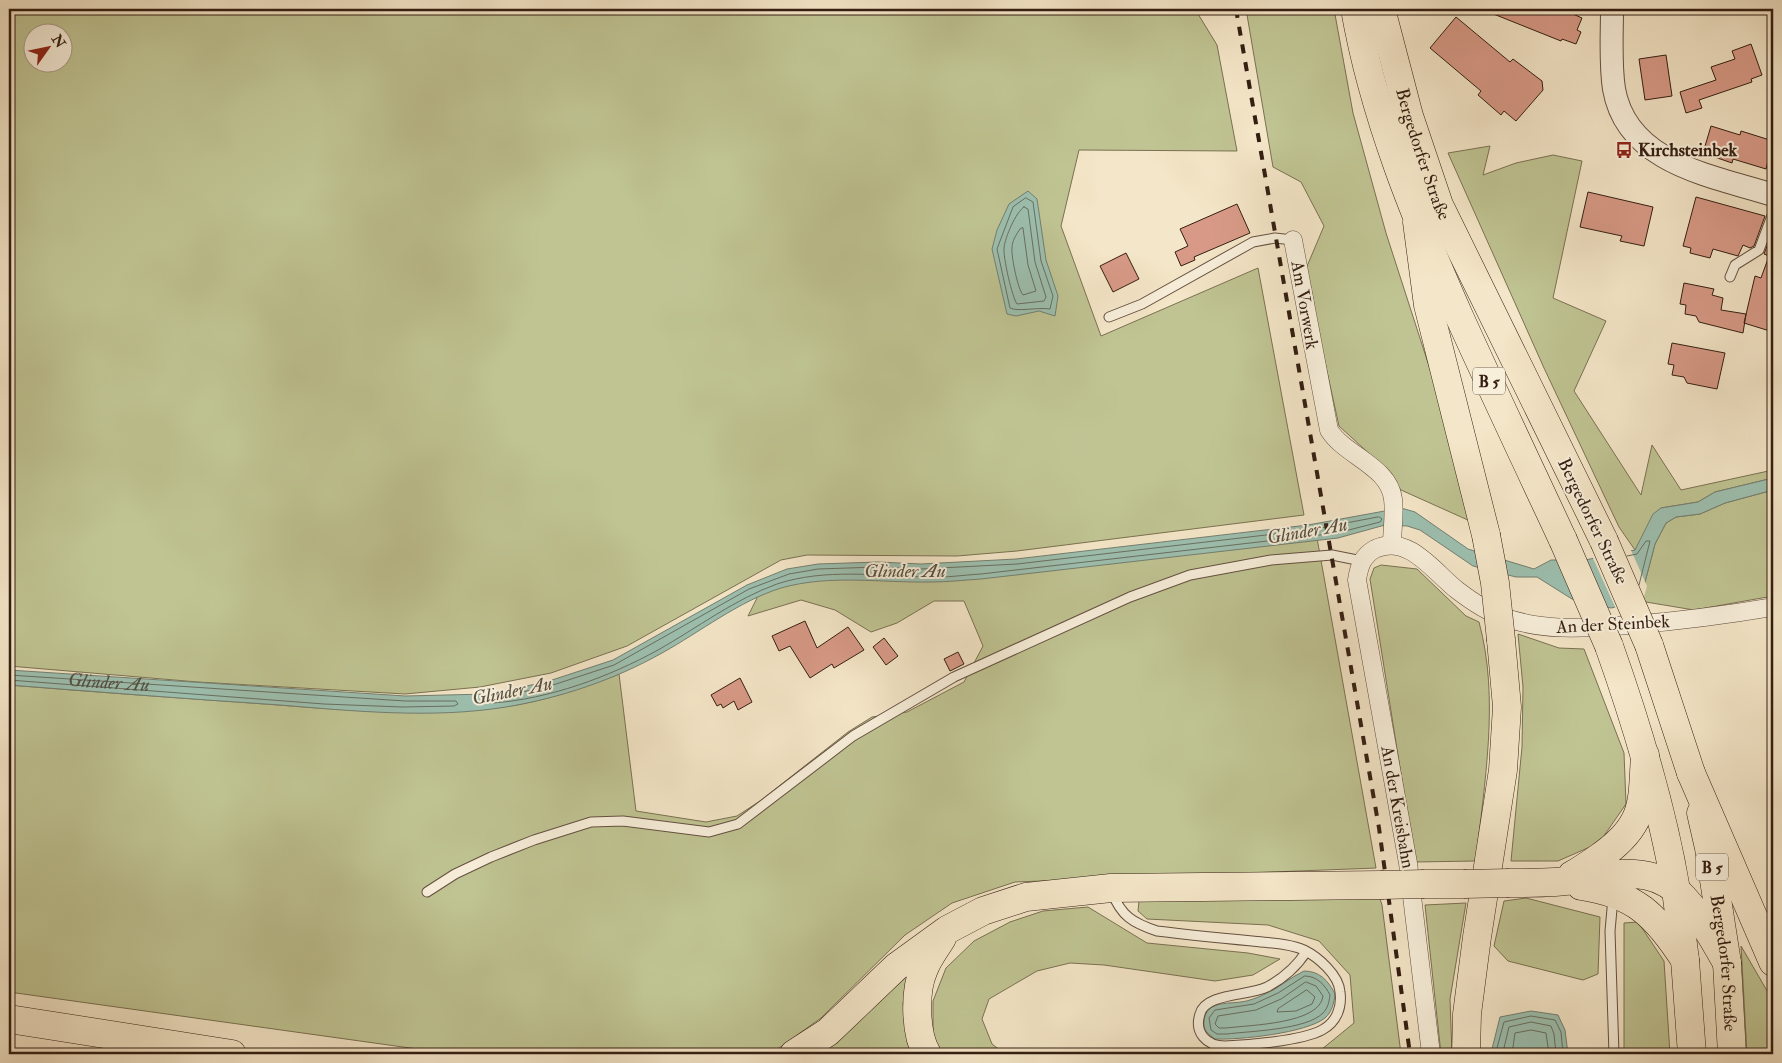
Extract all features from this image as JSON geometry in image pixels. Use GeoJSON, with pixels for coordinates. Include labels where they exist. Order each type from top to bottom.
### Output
{"type":"FeatureCollection","features":[{"type":"Feature","properties":{"kind":"main road","name":"Bergedorfer Straße"},"geometry":{"type":"LineString","coordinates":[[1355,9],[1364,59],[1379,113],[1417,222],[1563,540],[1608,646],[1645,755],[1670,854],[1676,890],[1685,960],[1692,1054]]}},
{"type":"Feature","properties":{"kind":"main road","name":"Bergedorfer Straße"},"geometry":{"type":"LineString","coordinates":[[1382,9],[1409,116],[1439,205],[1604,541],[1649,645],[1691,773],[1709,848],[1727,963],[1732,1054]]}},
{"type":"Feature","properties":{"kind":"main road"},"geometry":{"type":"LineString","coordinates":[[1417,222],[1428,304],[1486,535],[1495,583],[1507,707],[1504,770],[1466,1014],[1466,1054]]}},
{"type":"Feature","properties":{"kind":"main road"},"geometry":{"type":"LineString","coordinates":[[1557,882],[1596,860],[1617,844],[1633,827],[1642,804],[1645,755]]}},
{"type":"Feature","properties":{"kind":"main road"},"geometry":{"type":"LineString","coordinates":[[1691,773],[1773,962]]}},
{"type":"Feature","properties":{"kind":"main road"},"geometry":{"type":"LineString","coordinates":[[794,1054],[828,1032],[896,967],[947,930],[983,911],[1026,896],[1111,888],[1557,882],[1598,875],[1629,874],[1652,878],[1676,890],[1700,919],[1727,963]]}},
{"type":"Feature","properties":{"kind":"main road"},"geometry":{"type":"LineString","coordinates":[[1557,882],[1613,892],[1633,901],[1650,913],[1660,924],[1685,960]]}},
{"type":"Feature","properties":{"kind":"main road"},"geometry":{"type":"LineString","coordinates":[[927,1054],[921,1044],[917,1006],[923,970],[947,930]]}},
{"type":"Feature","properties":{"kind":"main road"},"geometry":{"type":"LineString","coordinates":[[9,1020],[232,1054]]}},
{"type":"Feature","properties":{"kind":"street"},"geometry":{"type":"LineString","coordinates":[[1612,9],[1614,90],[1620,110],[1628,126],[1643,142],[1670,162],[1773,195]]}},
{"type":"Feature","properties":{"kind":"street","name":"Am Vorwerk"},"geometry":{"type":"LineString","coordinates":[[1294,240],[1329,430],[1343,447],[1382,477],[1391,489],[1394,507],[1392,545]]}},
{"type":"Feature","properties":{"kind":"street"},"geometry":{"type":"LineString","coordinates":[[1362,561],[1370,551],[1392,545]]}},
{"type":"Feature","properties":{"kind":"street","name":"An der Steinbek"},"geometry":{"type":"LineString","coordinates":[[1392,545],[1419,556],[1457,590],[1500,616],[1552,628],[1575,629],[1696,620],[1773,607]]}},
{"type":"Feature","properties":{"kind":"street","name":"An der Kreisbahn"},"geometry":{"type":"LineString","coordinates":[[1362,561],[1357,580],[1408,863],[1431,1054]]}},
{"type":"Feature","properties":{"kind":"lane"},"geometry":{"type":"LineString","coordinates":[[1730,277],[1734,265],[1759,250],[1773,213]]}},
{"type":"Feature","properties":{"kind":"lane","name":"Am Vorwerk"},"geometry":{"type":"LineString","coordinates":[[1109,317],[1142,304],[1253,242],[1275,238],[1294,240]]}},
{"type":"Feature","properties":{"kind":"lane"},"geometry":{"type":"LineString","coordinates":[[427,892],[455,874],[491,857],[534,840],[591,822],[623,821],[709,832],[738,824],[853,736],[954,677],[1130,597],[1190,575],[1271,560],[1332,555],[1362,561]]}},
{"type":"Feature","properties":{"kind":"lane"},"geometry":{"type":"LineString","coordinates":[[1111,888],[1118,908],[1139,925],[1157,932],[1283,944],[1306,952],[1331,973],[1340,989],[1341,1006],[1336,1017],[1322,1030],[1265,1043],[1210,1044],[1202,1038],[1198,1024],[1200,1012],[1205,1004],[1212,1000],[1248,994],[1266,987],[1299,962],[1306,952]]}},
{"type":"Feature","properties":{"kind":"lane"},"geometry":{"type":"LineString","coordinates":[[1613,892],[1610,931],[1614,1054]]}},
{"type":"Feature","properties":{"kind":"green space"},"geometry":{"type":"Polygon","coordinates":[[[9,9],[1195,9],[1217,45],[1237,151],[1079,150],[1061,226],[1101,336],[1258,268],[1304,515],[1017,551],[957,556],[807,555],[781,560],[627,646],[551,673],[480,687],[405,694],[198,682],[9,666],[9,9]]]}},
{"type":"Feature","properties":{"kind":"green space"},"geometry":{"type":"Polygon","coordinates":[[[1246,9],[1334,9],[1353,113],[1386,233],[1438,394],[1470,521],[1401,490],[1374,458],[1339,426],[1305,271],[1324,226],[1301,182],[1273,167],[1246,9]]]}},
{"type":"Feature","properties":{"kind":"green space"},"geometry":{"type":"Polygon","coordinates":[[[1490,146],[1483,175],[1516,163],[1553,155],[1582,161],[1553,298],[1606,321],[1574,391],[1641,495],[1652,445],[1681,490],[1773,470],[1773,478],[1715,492],[1698,502],[1661,508],[1635,550],[1619,527],[1544,368],[1448,153],[1490,146]]]}},
{"type":"Feature","properties":{"kind":"green space"},"geometry":{"type":"Polygon","coordinates":[[[1773,490],[1773,596],[1694,610],[1640,601],[1655,544],[1666,523],[1676,517],[1700,514],[1725,503],[1773,490]]]}},
{"type":"Feature","properties":{"kind":"green space"},"geometry":{"type":"Polygon","coordinates":[[[1317,538],[1376,868],[1015,882],[952,903],[905,935],[821,1018],[779,1048],[764,1054],[453,1054],[9,992],[9,685],[384,712],[444,712],[503,707],[533,702],[619,674],[636,811],[706,822],[737,816],[760,801],[848,732],[872,717],[907,712],[964,682],[983,646],[964,601],[934,601],[897,623],[871,632],[835,610],[801,600],[748,616],[758,596],[798,577],[905,578],[1317,538]]]}},
{"type":"Feature","properties":{"kind":"green space"},"geometry":{"type":"Polygon","coordinates":[[[1381,565],[1417,569],[1466,616],[1479,622],[1489,681],[1489,711],[1486,771],[1476,861],[1415,862],[1370,579],[1374,568],[1381,565]]]}},
{"type":"Feature","properties":{"kind":"green space"},"geometry":{"type":"Polygon","coordinates":[[[1518,634],[1559,648],[1584,649],[1624,753],[1626,804],[1599,843],[1558,861],[1511,861],[1522,747],[1523,687],[1518,634]]]}},
{"type":"Feature","properties":{"kind":"green space"},"geometry":{"type":"Polygon","coordinates":[[[1379,896],[1382,905],[1401,1054],[1316,1054],[1354,1023],[1350,975],[1319,941],[1268,925],[1147,919],[1138,911],[1139,901],[1379,896]]]}},
{"type":"Feature","properties":{"kind":"green space"},"geometry":{"type":"Polygon","coordinates":[[[1526,898],[1600,917],[1598,974],[1583,980],[1508,961],[1494,946],[1504,901],[1526,898]]]}},
{"type":"Feature","properties":{"kind":"green space"},"geometry":{"type":"Polygon","coordinates":[[[1466,903],[1450,999],[1452,1054],[1441,1054],[1425,905],[1466,903]]]}},
{"type":"Feature","properties":{"kind":"green space"},"geometry":{"type":"Polygon","coordinates":[[[1088,907],[1147,943],[1248,953],[1280,959],[1253,975],[1215,981],[1104,965],[1070,963],[1037,971],[989,999],[982,1019],[992,1044],[1005,1054],[943,1054],[933,1036],[933,1001],[946,968],[974,941],[1010,922],[1043,911],[1088,907]]]}},
{"type":"Feature","properties":{"kind":"green space"},"geometry":{"type":"Polygon","coordinates":[[[1638,922],[1664,961],[1670,1054],[1624,1054],[1624,923],[1638,922]]]}},
{"type":"Feature","properties":{"kind":"green space"},"geometry":{"type":"Polygon","coordinates":[[[1741,946],[1773,1001],[1773,1054],[1747,1054],[1741,946]]]}},
{"type":"Feature","properties":{"kind":"green space"},"geometry":{"type":"Polygon","coordinates":[[[914,964],[903,1003],[908,1043],[913,1054],[816,1054],[914,964]]]}},
{"type":"Feature","properties":{"kind":"water"},"geometry":{"type":"Polygon","coordinates":[[[1028,191],[1037,199],[1046,260],[1058,296],[1055,316],[1039,311],[1016,316],[1007,314],[992,249],[997,230],[1009,204],[1028,191]]]}},
{"type":"Feature","properties":{"kind":"water","name":"Glinder Au"},"geometry":{"type":"Polygon","coordinates":[[[1773,478],[1773,490],[1725,503],[1700,514],[1676,517],[1666,523],[1655,544],[1640,601],[1611,608],[1572,599],[1537,577],[1516,577],[1473,566],[1420,530],[1407,526],[1385,525],[1338,538],[981,579],[931,582],[837,580],[800,584],[781,588],[750,601],[644,663],[606,680],[546,699],[478,711],[393,713],[9,685],[9,670],[405,696],[488,694],[546,682],[613,660],[747,585],[787,569],[818,564],[878,562],[921,564],[1016,559],[1308,525],[1401,508],[1415,512],[1468,549],[1534,569],[1551,560],[1585,560],[1635,550],[1653,514],[1661,508],[1698,502],[1715,492],[1773,478]]]}},
{"type":"Feature","properties":{"kind":"water"},"geometry":{"type":"Polygon","coordinates":[[[1304,971],[1309,971],[1322,977],[1335,994],[1332,1007],[1325,1018],[1303,1028],[1256,1037],[1215,1039],[1206,1032],[1204,1021],[1209,1010],[1213,1007],[1244,1002],[1268,993],[1304,971]]]}},
{"type":"Feature","properties":{"kind":"water"},"geometry":{"type":"Polygon","coordinates":[[[1531,1011],[1558,1015],[1565,1030],[1568,1054],[1494,1054],[1492,1049],[1500,1017],[1531,1011]]]}},
{"type":"Feature","properties":{"kind":"pier"},"geometry":{"type":"Polygon","coordinates":[[[1630,548],[1647,586],[1642,604],[1616,609],[1592,556],[1630,548]]]}},
{"type":"Feature","properties":{"kind":"building"},"geometry":{"type":"Polygon","coordinates":[[[1481,9],[1575,9],[1573,14],[1582,18],[1577,30],[1581,32],[1576,44],[1562,39],[1561,41],[1481,9]]]}},
{"type":"Feature","properties":{"kind":"building"},"geometry":{"type":"Polygon","coordinates":[[[1456,17],[1510,62],[1513,59],[1542,81],[1543,90],[1516,121],[1504,111],[1501,115],[1478,95],[1481,91],[1430,48],[1456,17]]]}},
{"type":"Feature","properties":{"kind":"building"},"geometry":{"type":"Polygon","coordinates":[[[1751,44],[1762,75],[1751,79],[1752,82],[1699,100],[1702,108],[1686,113],[1680,92],[1716,80],[1711,67],[1735,59],[1732,51],[1751,44]]]}},
{"type":"Feature","properties":{"kind":"building"},"geometry":{"type":"Polygon","coordinates":[[[1666,55],[1672,96],[1645,100],[1639,59],[1666,55]]]}},
{"type":"Feature","properties":{"kind":"building"},"geometry":{"type":"Polygon","coordinates":[[[1711,126],[1740,135],[1741,131],[1773,141],[1766,169],[1733,159],[1732,163],[1703,153],[1711,126]]]}},
{"type":"Feature","properties":{"kind":"building"},"geometry":{"type":"Polygon","coordinates":[[[1588,192],[1653,207],[1644,246],[1620,241],[1622,236],[1580,227],[1588,192]]]}},
{"type":"Feature","properties":{"kind":"building"},"geometry":{"type":"Polygon","coordinates":[[[1696,197],[1765,216],[1754,246],[1750,248],[1743,245],[1738,256],[1713,249],[1710,258],[1690,253],[1691,248],[1683,246],[1696,197]]]}},
{"type":"Feature","properties":{"kind":"building"},"geometry":{"type":"Polygon","coordinates":[[[1237,204],[1250,233],[1194,257],[1195,260],[1181,266],[1175,252],[1188,246],[1180,229],[1237,204]]]}},
{"type":"Feature","properties":{"kind":"building"},"geometry":{"type":"Polygon","coordinates":[[[1773,230],[1773,332],[1744,323],[1755,276],[1761,278],[1769,256],[1764,254],[1773,230]]]}},
{"type":"Feature","properties":{"kind":"building"},"geometry":{"type":"Polygon","coordinates":[[[1126,253],[1139,279],[1113,292],[1100,266],[1126,253]]]}},
{"type":"Feature","properties":{"kind":"building"},"geometry":{"type":"Polygon","coordinates":[[[1684,283],[1714,289],[1712,295],[1723,298],[1721,310],[1746,314],[1743,333],[1699,322],[1696,316],[1685,314],[1686,305],[1680,304],[1684,283]]]}},
{"type":"Feature","properties":{"kind":"building"},"geometry":{"type":"Polygon","coordinates":[[[1672,343],[1725,353],[1717,389],[1687,383],[1684,377],[1672,375],[1674,365],[1668,364],[1672,343]]]}},
{"type":"Feature","properties":{"kind":"building"},"geometry":{"type":"Polygon","coordinates":[[[805,621],[817,648],[848,627],[864,650],[834,668],[832,664],[810,678],[790,646],[779,651],[772,636],[805,621]]]}},
{"type":"Feature","properties":{"kind":"building"},"geometry":{"type":"Polygon","coordinates":[[[884,638],[898,656],[886,665],[873,647],[884,638]]]}},
{"type":"Feature","properties":{"kind":"building"},"geometry":{"type":"Polygon","coordinates":[[[958,652],[964,664],[950,671],[944,659],[958,652]]]}},
{"type":"Feature","properties":{"kind":"building"},"geometry":{"type":"Polygon","coordinates":[[[740,678],[752,702],[738,710],[734,701],[723,708],[721,704],[717,706],[711,695],[740,678]]]}},
{"type":"Feature","properties":{"kind":"railway"},"geometry":{"type":"LineString","coordinates":[[1236,9],[1379,828],[1410,1054]]}},
{"type":"Feature","properties":{"kind":"place","name":"Kirchsteinbek"},"geometry":{"type":"Point","coordinates":[1624,150]}}]}
